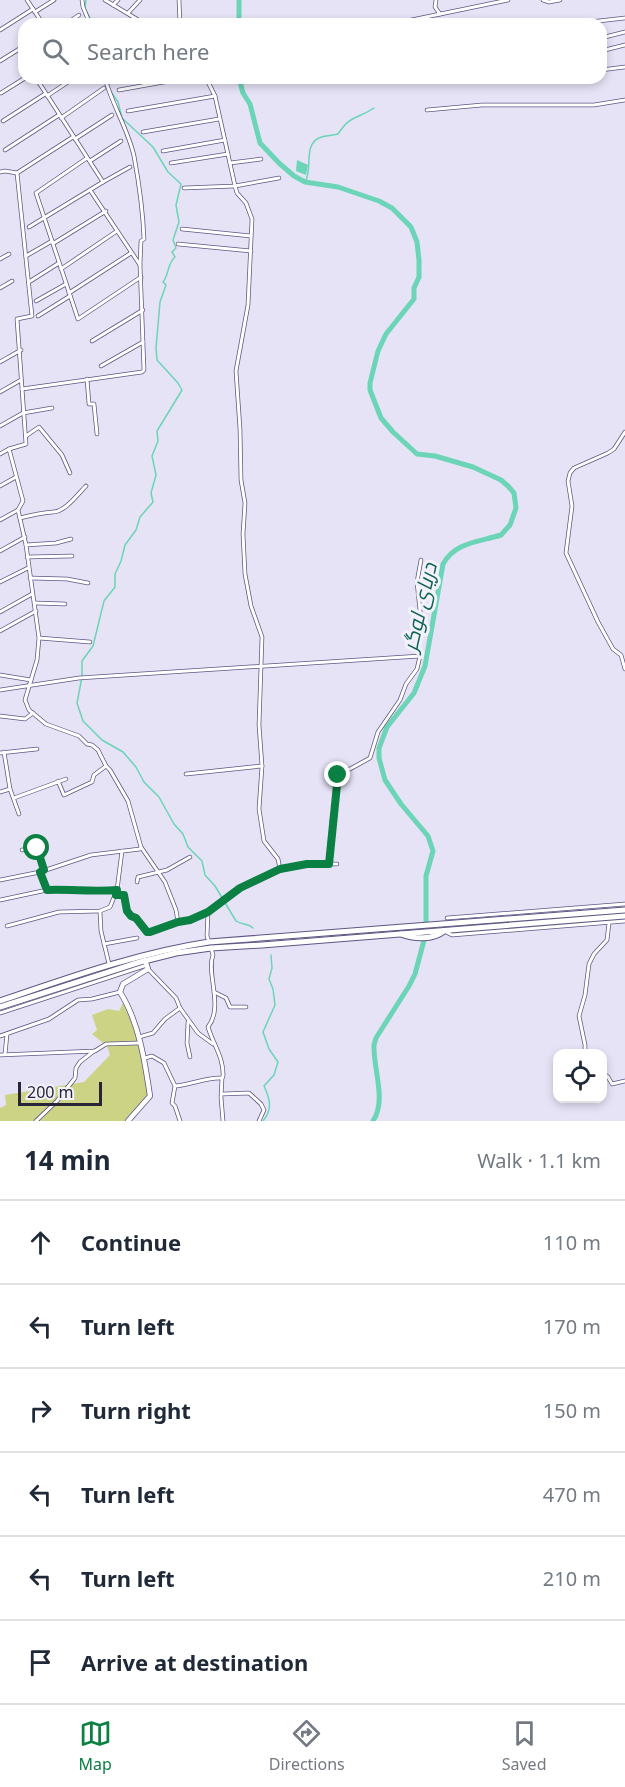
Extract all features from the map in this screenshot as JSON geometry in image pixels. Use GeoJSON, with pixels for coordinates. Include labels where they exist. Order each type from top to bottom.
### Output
{"type":"FeatureCollection","features":[{"type":"Feature","properties":{"kind":"main road"},"geometry":{"type":"LineString","coordinates":[[0,1007],[210,945],[262,945],[625,910]]}},
{"type":"Feature","properties":{"kind":"main road"},"geometry":{"type":"LineString","coordinates":[[0,1000],[176,947],[428,930],[444,931],[625,915]]}},
{"type":"Feature","properties":{"kind":"main road"},"geometry":{"type":"LineString","coordinates":[[397,933],[415,937],[428,930]]}},
{"type":"Feature","properties":{"kind":"street"},"geometry":{"type":"LineString","coordinates":[[27,0],[39,18]]}},
{"type":"Feature","properties":{"kind":"street"},"geometry":{"type":"LineString","coordinates":[[21,18],[54,0]]}},
{"type":"Feature","properties":{"kind":"street"},"geometry":{"type":"LineString","coordinates":[[82,0],[88,18]]}},
{"type":"Feature","properties":{"kind":"street"},"geometry":{"type":"LineString","coordinates":[[105,0],[136,18]]}},
{"type":"Feature","properties":{"kind":"street"},"geometry":{"type":"LineString","coordinates":[[113,5],[118,0]]}},
{"type":"Feature","properties":{"kind":"street"},"geometry":{"type":"LineString","coordinates":[[128,13],[140,0]]}},
{"type":"Feature","properties":{"kind":"street"},"geometry":{"type":"LineString","coordinates":[[179,0],[180,18]]}},
{"type":"Feature","properties":{"kind":"street"},"geometry":{"type":"LineString","coordinates":[[435,0],[435,7],[440,15]]}},
{"type":"Feature","properties":{"kind":"street"},"geometry":{"type":"LineString","coordinates":[[424,18],[508,0]]}},
{"type":"Feature","properties":{"kind":"street"},"geometry":{"type":"LineString","coordinates":[[543,0],[549,2],[560,0]]}},
{"type":"Feature","properties":{"kind":"street"},"geometry":{"type":"LineString","coordinates":[[75,18],[79,15]]}},
{"type":"Feature","properties":{"kind":"street"},"geometry":{"type":"LineString","coordinates":[[607,20],[625,18]]}},
{"type":"Feature","properties":{"kind":"street"},"geometry":{"type":"LineString","coordinates":[[0,30],[18,20]]}},
{"type":"Feature","properties":{"kind":"street"},"geometry":{"type":"LineString","coordinates":[[607,36],[625,32]]}},
{"type":"Feature","properties":{"kind":"street"},"geometry":{"type":"LineString","coordinates":[[607,50],[625,45]]}},
{"type":"Feature","properties":{"kind":"street"},"geometry":{"type":"LineString","coordinates":[[0,61],[18,49]]}},
{"type":"Feature","properties":{"kind":"street"},"geometry":{"type":"LineString","coordinates":[[607,69],[625,66]]}},
{"type":"Feature","properties":{"kind":"street"},"geometry":{"type":"LineString","coordinates":[[1,93],[18,82]]}},
{"type":"Feature","properties":{"kind":"street"},"geometry":{"type":"LineString","coordinates":[[40,84],[103,182]]}},
{"type":"Feature","properties":{"kind":"street"},"geometry":{"type":"LineString","coordinates":[[3,121],[64,84]]}},
{"type":"Feature","properties":{"kind":"street"},"geometry":{"type":"LineString","coordinates":[[22,389],[144,371],[140,265],[141,241],[144,239],[143,213],[134,156],[107,84]]}},
{"type":"Feature","properties":{"kind":"street"},"geometry":{"type":"LineString","coordinates":[[119,90],[152,84]]}},
{"type":"Feature","properties":{"kind":"street"},"geometry":{"type":"LineString","coordinates":[[209,84],[215,96],[235,186],[252,219],[248,305],[236,371],[241,480],[245,503],[243,534],[245,574],[253,613],[262,637],[259,725],[262,766],[259,800],[264,841],[278,859],[280,869]]}},
{"type":"Feature","properties":{"kind":"street"},"geometry":{"type":"LineString","coordinates":[[5,150],[104,88]]}},
{"type":"Feature","properties":{"kind":"street"},"geometry":{"type":"LineString","coordinates":[[128,111],[215,96]]}},
{"type":"Feature","properties":{"kind":"street"},"geometry":{"type":"LineString","coordinates":[[427,110],[482,105],[594,105],[625,100]]}},
{"type":"Feature","properties":{"kind":"street"},"geometry":{"type":"LineString","coordinates":[[0,172],[17,173],[112,115]]}},
{"type":"Feature","properties":{"kind":"street"},"geometry":{"type":"LineString","coordinates":[[143,132],[219,119]]}},
{"type":"Feature","properties":{"kind":"street"},"geometry":{"type":"LineString","coordinates":[[163,151],[225,140]]}},
{"type":"Feature","properties":{"kind":"street"},"geometry":{"type":"LineString","coordinates":[[121,141],[88,159],[36,193],[78,319],[141,277]]}},
{"type":"Feature","properties":{"kind":"street"},"geometry":{"type":"LineString","coordinates":[[171,163],[228,154]]}},
{"type":"Feature","properties":{"kind":"street"},"geometry":{"type":"LineString","coordinates":[[230,163],[261,159]]}},
{"type":"Feature","properties":{"kind":"street"},"geometry":{"type":"LineString","coordinates":[[29,227],[130,167]]}},
{"type":"Feature","properties":{"kind":"street"},"geometry":{"type":"LineString","coordinates":[[0,454],[26,445],[17,319],[33,316],[17,173]]}},
{"type":"Feature","properties":{"kind":"street"},"geometry":{"type":"LineString","coordinates":[[184,188],[235,186],[279,178]]}},
{"type":"Feature","properties":{"kind":"street"},"geometry":{"type":"LineString","coordinates":[[90,189],[140,265]]}},
{"type":"Feature","properties":{"kind":"street"},"geometry":{"type":"LineString","coordinates":[[26,256],[106,211]]}},
{"type":"Feature","properties":{"kind":"street"},"geometry":{"type":"LineString","coordinates":[[182,229],[251,236]]}},
{"type":"Feature","properties":{"kind":"street"},"geometry":{"type":"LineString","coordinates":[[61,269],[117,231]]}},
{"type":"Feature","properties":{"kind":"street"},"geometry":{"type":"LineString","coordinates":[[178,244],[251,251]]}},
{"type":"Feature","properties":{"kind":"street"},"geometry":{"type":"LineString","coordinates":[[38,316],[131,253]]}},
{"type":"Feature","properties":{"kind":"street"},"geometry":{"type":"LineString","coordinates":[[0,259],[9,254]]}},
{"type":"Feature","properties":{"kind":"street"},"geometry":{"type":"LineString","coordinates":[[29,282],[59,263]]}},
{"type":"Feature","properties":{"kind":"street"},"geometry":{"type":"LineString","coordinates":[[0,288],[12,281]]}},
{"type":"Feature","properties":{"kind":"street"},"geometry":{"type":"LineString","coordinates":[[36,301],[66,284]]}},
{"type":"Feature","properties":{"kind":"street"},"geometry":{"type":"LineString","coordinates":[[92,341],[142,310]]}},
{"type":"Feature","properties":{"kind":"street"},"geometry":{"type":"LineString","coordinates":[[101,366],[143,342]]}},
{"type":"Feature","properties":{"kind":"street"},"geometry":{"type":"LineString","coordinates":[[0,362],[21,351]]}},
{"type":"Feature","properties":{"kind":"street"},"geometry":{"type":"LineString","coordinates":[[87,379],[89,404],[94,405],[97,434]]}},
{"type":"Feature","properties":{"kind":"street"},"geometry":{"type":"LineString","coordinates":[[0,392],[21,380]]}},
{"type":"Feature","properties":{"kind":"street"},"geometry":{"type":"LineString","coordinates":[[0,426],[24,413],[52,408]]}},
{"type":"Feature","properties":{"kind":"street"},"geometry":{"type":"LineString","coordinates":[[26,436],[39,427],[62,455],[70,473]]}},
{"type":"Feature","properties":{"kind":"street"},"geometry":{"type":"LineString","coordinates":[[625,432],[614,449],[574,468],[570,473],[568,481],[571,513],[566,553],[598,622],[613,649],[621,655],[625,669]]}},
{"type":"Feature","properties":{"kind":"street"},"geometry":{"type":"LineString","coordinates":[[0,520],[18,510],[23,501],[9,449]]}},
{"type":"Feature","properties":{"kind":"street"},"geometry":{"type":"LineString","coordinates":[[0,486],[16,477]]}},
{"type":"Feature","properties":{"kind":"street"},"geometry":{"type":"LineString","coordinates":[[20,518],[48,511],[55,512],[70,503],[86,486]]}},
{"type":"Feature","properties":{"kind":"street"},"geometry":{"type":"LineString","coordinates":[[18,510],[25,537],[39,638],[37,660],[25,700],[29,710],[46,724],[79,736],[98,750],[128,801],[141,847],[165,882],[176,910],[178,922]]}},
{"type":"Feature","properties":{"kind":"street"},"geometry":{"type":"LineString","coordinates":[[0,551],[25,537]]}},
{"type":"Feature","properties":{"kind":"street"},"geometry":{"type":"LineString","coordinates":[[26,545],[56,543],[71,539]]}},
{"type":"Feature","properties":{"kind":"street"},"geometry":{"type":"LineString","coordinates":[[27,557],[72,556]]}},
{"type":"Feature","properties":{"kind":"street"},"geometry":{"type":"LineString","coordinates":[[329,864],[339,772],[350,770],[370,758],[378,732],[400,700],[406,684],[417,669],[420,656],[418,645],[421,620],[417,582],[422,560]]}},
{"type":"Feature","properties":{"kind":"street"},"geometry":{"type":"LineString","coordinates":[[0,582],[28,568]]}},
{"type":"Feature","properties":{"kind":"street"},"geometry":{"type":"LineString","coordinates":[[30,579],[67,579],[88,582]]}},
{"type":"Feature","properties":{"kind":"street"},"geometry":{"type":"LineString","coordinates":[[0,612],[33,593]]}},
{"type":"Feature","properties":{"kind":"street"},"geometry":{"type":"LineString","coordinates":[[35,603],[65,604]]}},
{"type":"Feature","properties":{"kind":"street"},"geometry":{"type":"LineString","coordinates":[[0,631],[36,611]]}},
{"type":"Feature","properties":{"kind":"street"},"geometry":{"type":"LineString","coordinates":[[39,638],[90,642]]}},
{"type":"Feature","properties":{"kind":"street"},"geometry":{"type":"LineString","coordinates":[[0,690],[86,677],[420,656]]}},
{"type":"Feature","properties":{"kind":"street"},"geometry":{"type":"LineString","coordinates":[[0,675],[32,680]]}},
{"type":"Feature","properties":{"kind":"street"},"geometry":{"type":"LineString","coordinates":[[0,716],[25,719],[33,713]]}},
{"type":"Feature","properties":{"kind":"street"},"geometry":{"type":"LineString","coordinates":[[19,814],[10,789],[2,753],[37,749]]}},
{"type":"Feature","properties":{"kind":"street"},"geometry":{"type":"LineString","coordinates":[[58,781],[64,795],[92,782],[94,775],[106,766]]}},
{"type":"Feature","properties":{"kind":"street"},"geometry":{"type":"LineString","coordinates":[[186,774],[262,766]]}},
{"type":"Feature","properties":{"kind":"street"},"geometry":{"type":"LineString","coordinates":[[14,798],[66,779]]}},
{"type":"Feature","properties":{"kind":"street"},"geometry":{"type":"LineString","coordinates":[[0,792],[10,789]]}},
{"type":"Feature","properties":{"kind":"street"},"geometry":{"type":"LineString","coordinates":[[0,880],[42,871],[91,855],[140,849],[141,847]]}},
{"type":"Feature","properties":{"kind":"street"},"geometry":{"type":"LineString","coordinates":[[22,850],[37,848],[47,890]]}},
{"type":"Feature","properties":{"kind":"street"},"geometry":{"type":"LineString","coordinates":[[7,926],[59,912],[100,911],[110,907],[117,892],[122,851]]}},
{"type":"Feature","properties":{"kind":"street"},"geometry":{"type":"LineString","coordinates":[[137,882],[138,877],[159,873],[190,857]]}},
{"type":"Feature","properties":{"kind":"street"},"geometry":{"type":"LineString","coordinates":[[0,900],[47,890],[117,892],[124,895],[127,911],[149,933],[208,912],[240,888],[280,869],[307,864],[337,864]]}},
{"type":"Feature","properties":{"kind":"street"},"geometry":{"type":"LineString","coordinates":[[447,918],[625,904]]}},
{"type":"Feature","properties":{"kind":"street"},"geometry":{"type":"LineString","coordinates":[[100,911],[104,944],[110,966]]}},
{"type":"Feature","properties":{"kind":"street"},"geometry":{"type":"LineString","coordinates":[[208,912],[207,936],[213,955],[211,961],[214,992],[214,1017],[208,1027],[214,1046],[222,1059],[223,1121]]}},
{"type":"Feature","properties":{"kind":"street"},"geometry":{"type":"LineString","coordinates":[[444,931],[452,935],[625,921]]}},
{"type":"Feature","properties":{"kind":"street"},"geometry":{"type":"LineString","coordinates":[[585,1049],[579,1016],[585,995],[589,964],[594,954],[607,940],[609,923]]}},
{"type":"Feature","properties":{"kind":"street"},"geometry":{"type":"LineString","coordinates":[[104,944],[137,938]]}},
{"type":"Feature","properties":{"kind":"street"},"geometry":{"type":"LineString","coordinates":[[128,1121],[150,1096],[145,1058],[133,1018],[120,992],[123,984],[147,964]]}},
{"type":"Feature","properties":{"kind":"street"},"geometry":{"type":"LineString","coordinates":[[147,964],[176,998],[180,1008],[198,1033],[214,1046]]}},
{"type":"Feature","properties":{"kind":"street"},"geometry":{"type":"LineString","coordinates":[[0,1013],[147,964]]}},
{"type":"Feature","properties":{"kind":"street"},"geometry":{"type":"LineString","coordinates":[[0,1036],[49,1019],[78,1000],[120,992]]}},
{"type":"Feature","properties":{"kind":"street"},"geometry":{"type":"LineString","coordinates":[[214,992],[222,994],[230,1007],[246,1007]]}},
{"type":"Feature","properties":{"kind":"street"},"geometry":{"type":"LineString","coordinates":[[36,1121],[57,1101],[75,1078],[76,1068],[80,1062],[106,1044],[138,1040],[153,1033],[165,1019],[180,1008]]}},
{"type":"Feature","properties":{"kind":"street"},"geometry":{"type":"LineString","coordinates":[[188,1020],[187,1043],[190,1057]]}},
{"type":"Feature","properties":{"kind":"street"},"geometry":{"type":"LineString","coordinates":[[5,1054],[7,1034]]}},
{"type":"Feature","properties":{"kind":"street"},"geometry":{"type":"LineString","coordinates":[[0,1055],[95,1051]]}},
{"type":"Feature","properties":{"kind":"street"},"geometry":{"type":"LineString","coordinates":[[145,1058],[152,1056],[161,1060],[175,1086],[172,1103],[176,1106],[180,1121]]}},
{"type":"Feature","properties":{"kind":"street"},"geometry":{"type":"LineString","coordinates":[[175,1086],[214,1077],[222,1078]]}},
{"type":"Feature","properties":{"kind":"street"},"geometry":{"type":"LineString","coordinates":[[607,1077],[612,1084],[625,1081]]}},
{"type":"Feature","properties":{"kind":"street"},"geometry":{"type":"LineString","coordinates":[[222,1095],[249,1094],[264,1110],[259,1121]]}},
{"type":"Feature","properties":{"kind":"shaded area"},"geometry":{"type":"Polygon","coordinates":[[[297,160],[308,165],[306,175],[296,171],[297,160]]]}},
{"type":"Feature","properties":{"kind":"shaded area"},"geometry":{"type":"Polygon","coordinates":[[[125,999],[133,1018],[150,1096],[128,1121],[0,1121],[0,1108],[6,1105],[5,1095],[84,1082],[110,1055],[107,1046],[92,1034],[97,1030],[92,1015],[108,1009],[119,1011],[125,999]]]}},
{"type":"Feature","properties":{"kind":"waterway"},"geometry":{"type":"LineString","coordinates":[[86,0],[85,8],[90,18]]}},
{"type":"Feature","properties":{"kind":"waterway","name":"دریای لوگر"},"geometry":{"type":"LineString","coordinates":[[239,0],[239,18]]}},
{"type":"Feature","properties":{"kind":"waterway"},"geometry":{"type":"LineString","coordinates":[[108,84],[118,102],[122,118],[153,147],[168,172],[181,184],[176,205],[179,222],[173,240],[176,248],[172,252],[175,257],[163,282],[166,285],[160,302],[156,348],[157,360],[182,390],[157,431],[158,441],[152,456],[156,475],[151,493],[153,502],[140,517],[136,530],[125,545],[115,574],[115,587],[104,601],[93,646],[82,661],[82,677],[77,703],[83,721],[102,740],[123,752],[136,767],[144,782],[159,797],[174,824],[183,834],[188,847],[202,861],[205,875],[215,886],[236,921],[253,928]]}},
{"type":"Feature","properties":{"kind":"waterway","name":"دریای لوگر"},"geometry":{"type":"LineString","coordinates":[[241,84],[250,104],[260,143],[294,176],[305,182],[338,187],[379,201],[392,208],[411,227],[417,242],[419,260],[419,277],[414,288],[414,299],[386,334],[378,351],[370,390],[381,418],[417,454],[435,456],[473,467],[501,480],[514,493],[516,508],[510,525],[501,535],[461,547],[454,551],[443,564],[425,666],[414,693],[387,727],[379,748],[379,758],[385,780],[401,804],[428,836],[433,851],[426,876],[426,933],[415,974],[374,1045],[379,1104],[373,1121]]}},
{"type":"Feature","properties":{"kind":"waterway"},"geometry":{"type":"LineString","coordinates":[[305,182],[311,146],[314,141],[321,137],[338,134],[350,120],[374,108]]}},
{"type":"Feature","properties":{"kind":"waterway"},"geometry":{"type":"LineString","coordinates":[[263,1121],[270,1104],[264,1086],[274,1075],[278,1062],[269,1049],[263,1032],[275,1005],[269,979],[272,968],[271,955]]}},
{"type":"Feature","properties":{"kind":"route"},"geometry":{"type":"LineString","coordinates":[[37,848],[44,870],[40,872],[47,890],[117,890],[116,895],[124,895],[127,911],[149,933],[208,912],[240,888],[280,869],[307,864],[329,864],[338,775]]}}]}
